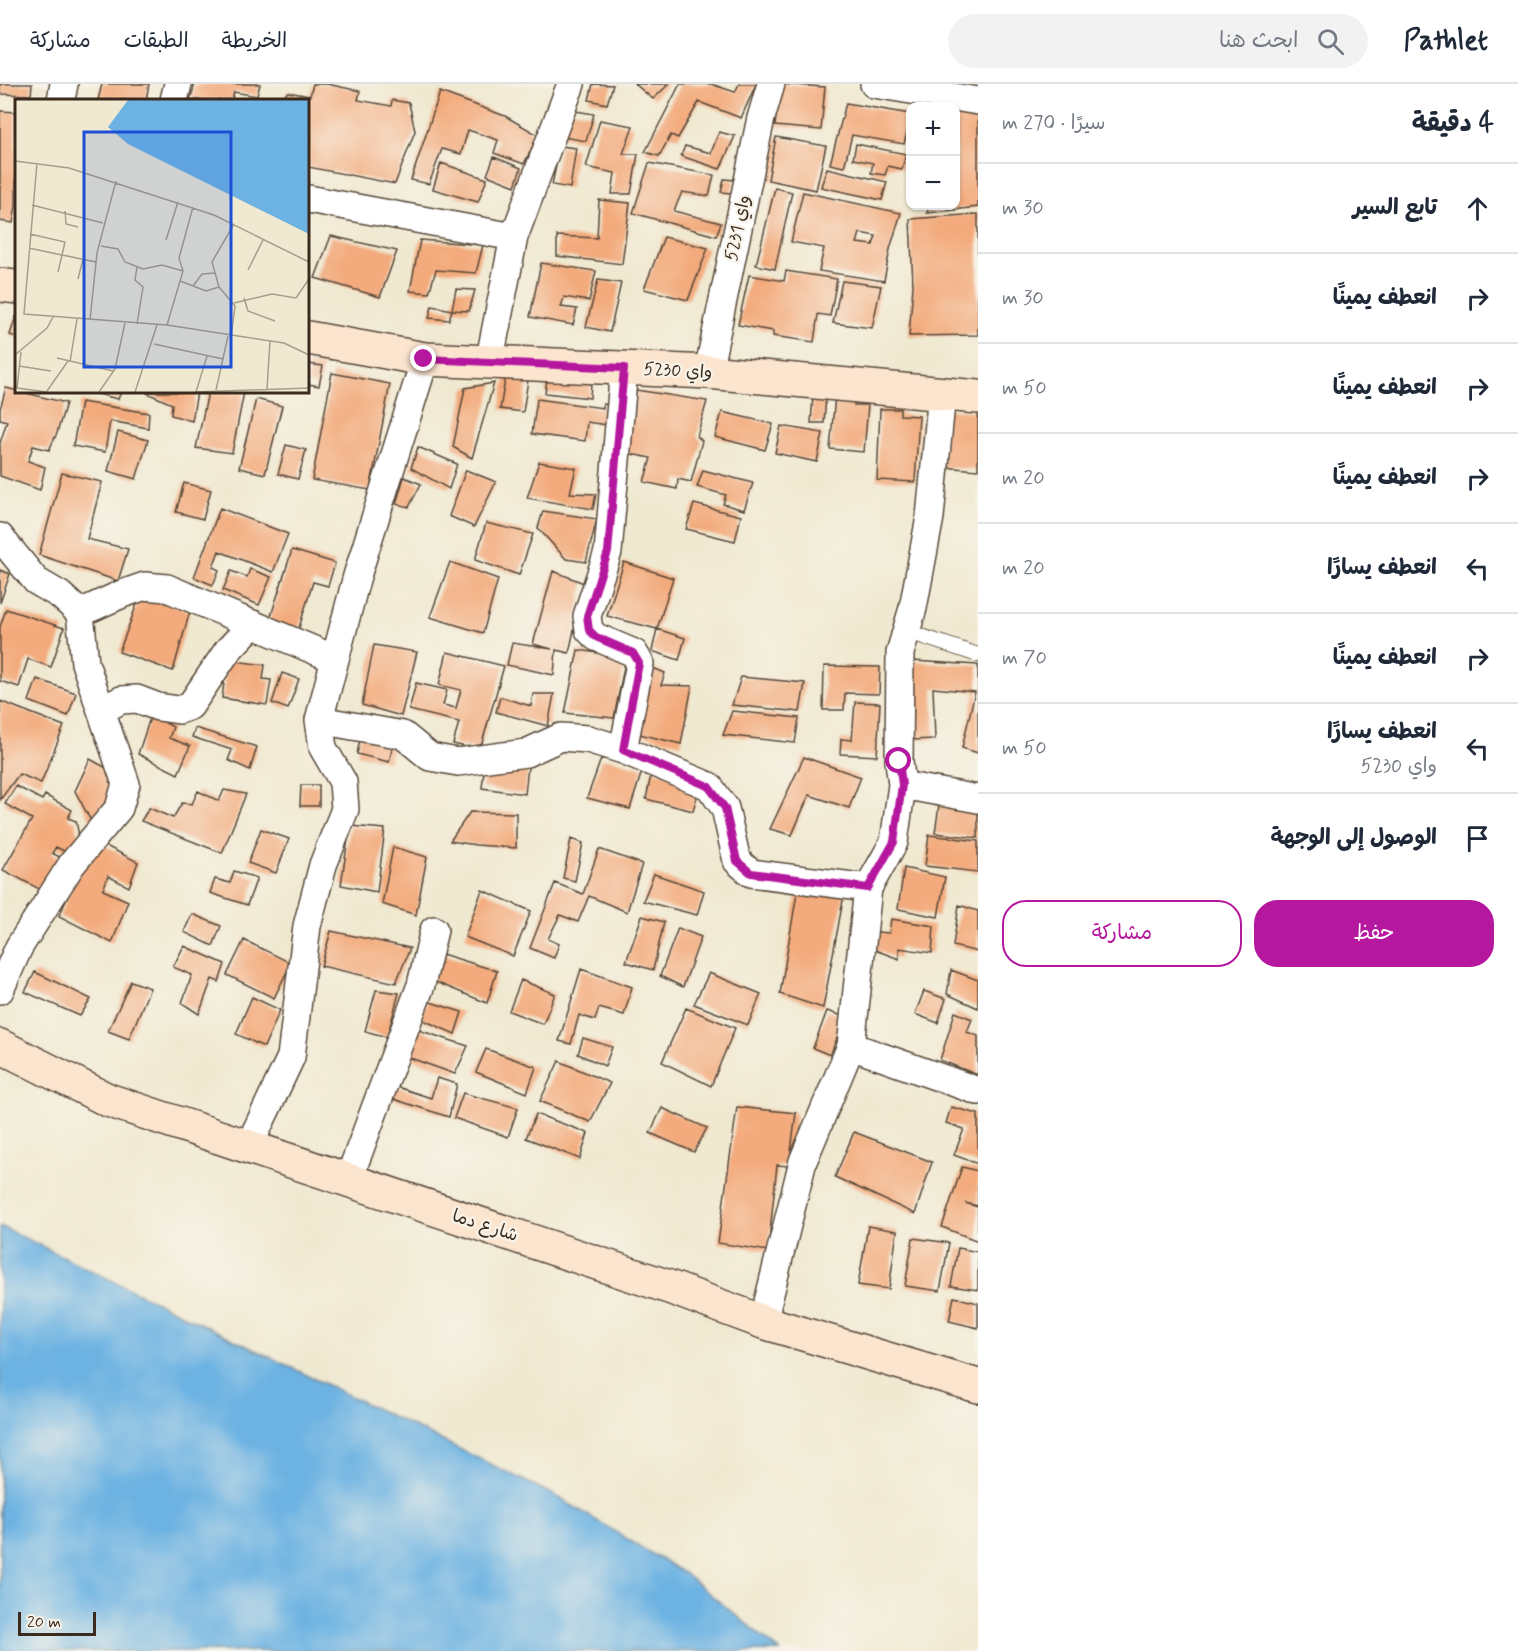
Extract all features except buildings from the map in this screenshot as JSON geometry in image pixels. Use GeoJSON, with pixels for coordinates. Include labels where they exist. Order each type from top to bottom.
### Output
{"type":"FeatureCollection","features":[{"type":"Feature","properties":{"kind":"main road"},"geometry":{"type":"LineString","coordinates":[[0,285],[15,287]]}},
{"type":"Feature","properties":{"kind":"main road","name":"واي 5230"},"geometry":{"type":"LineString","coordinates":[[309,339],[424,359],[708,372],[978,397]]}},
{"type":"Feature","properties":{"kind":"main road","name":"شارع دما"},"geometry":{"type":"LineString","coordinates":[[0,1046],[108,1100],[669,1287],[764,1322],[978,1386]]}},
{"type":"Feature","properties":{"kind":"street"},"geometry":{"type":"LineString","coordinates":[[61,99],[64,84]]}},
{"type":"Feature","properties":{"kind":"street"},"geometry":{"type":"LineString","coordinates":[[174,99],[178,84]]}},
{"type":"Feature","properties":{"kind":"street"},"geometry":{"type":"LineString","coordinates":[[489,363],[514,237],[572,84]]}},
{"type":"Feature","properties":{"kind":"street","name":"واي 5231"},"geometry":{"type":"LineString","coordinates":[[708,372],[761,118],[771,84]]}},
{"type":"Feature","properties":{"kind":"street"},"geometry":{"type":"LineString","coordinates":[[874,84],[978,101]]}},
{"type":"Feature","properties":{"kind":"street"},"geometry":{"type":"LineString","coordinates":[[309,199],[514,237]]}},
{"type":"Feature","properties":{"kind":"street"},"geometry":{"type":"LineString","coordinates":[[249,1148],[291,1057],[307,926],[324,865],[345,809],[343,782],[324,748],[320,720],[357,576],[424,359]]}},
{"type":"Feature","properties":{"kind":"street"},"geometry":{"type":"LineString","coordinates":[[623,750],[639,663],[633,653],[596,637],[589,630],[587,616],[608,552],[624,368]]}},
{"type":"Feature","properties":{"kind":"street"},"geometry":{"type":"LineString","coordinates":[[764,1322],[803,1161],[851,1046],[868,888],[894,842],[902,785],[899,761],[900,653],[913,608],[930,518],[942,393]]}},
{"type":"Feature","properties":{"kind":"street"},"geometry":{"type":"LineString","coordinates":[[0,537],[36,581],[60,595],[80,613],[85,663],[126,784],[119,808],[72,864],[19,947],[0,990]]}},
{"type":"Feature","properties":{"kind":"street"},"geometry":{"type":"LineString","coordinates":[[80,613],[146,586],[167,588],[335,659]]}},
{"type":"Feature","properties":{"kind":"street"},"geometry":{"type":"LineString","coordinates":[[102,710],[121,700],[137,699],[158,707],[179,710],[190,706],[228,650],[252,624]]}},
{"type":"Feature","properties":{"kind":"street"},"geometry":{"type":"LineString","coordinates":[[320,720],[402,735],[430,757],[458,762],[526,753],[561,737],[588,739],[623,750],[708,786],[725,808],[737,861],[751,873],[868,888]]}},
{"type":"Feature","properties":{"kind":"street"},"geometry":{"type":"LineString","coordinates":[[902,785],[978,799]]}},
{"type":"Feature","properties":{"kind":"street"},"geometry":{"type":"LineString","coordinates":[[348,1181],[421,985],[434,930]]}},
{"type":"Feature","properties":{"kind":"street"},"geometry":{"type":"LineString","coordinates":[[851,1046],[978,1091]]}},
{"type":"Feature","properties":{"kind":"lane"},"geometry":{"type":"LineString","coordinates":[[906,631],[978,655]]}},
{"type":"Feature","properties":{"kind":"water"},"geometry":{"type":"Polygon","coordinates":[[[0,1226],[556,1496],[684,1573],[780,1651],[0,1651],[0,1226]]]}},
{"type":"Feature","properties":{"kind":"route"},"geometry":{"type":"LineString","coordinates":[[424,359],[624,368],[608,552],[587,616],[589,630],[596,637],[633,653],[639,663],[639,674],[623,750],[708,786],[725,808],[737,861],[751,873],[868,888],[894,842],[902,785],[899,761]]}}]}
